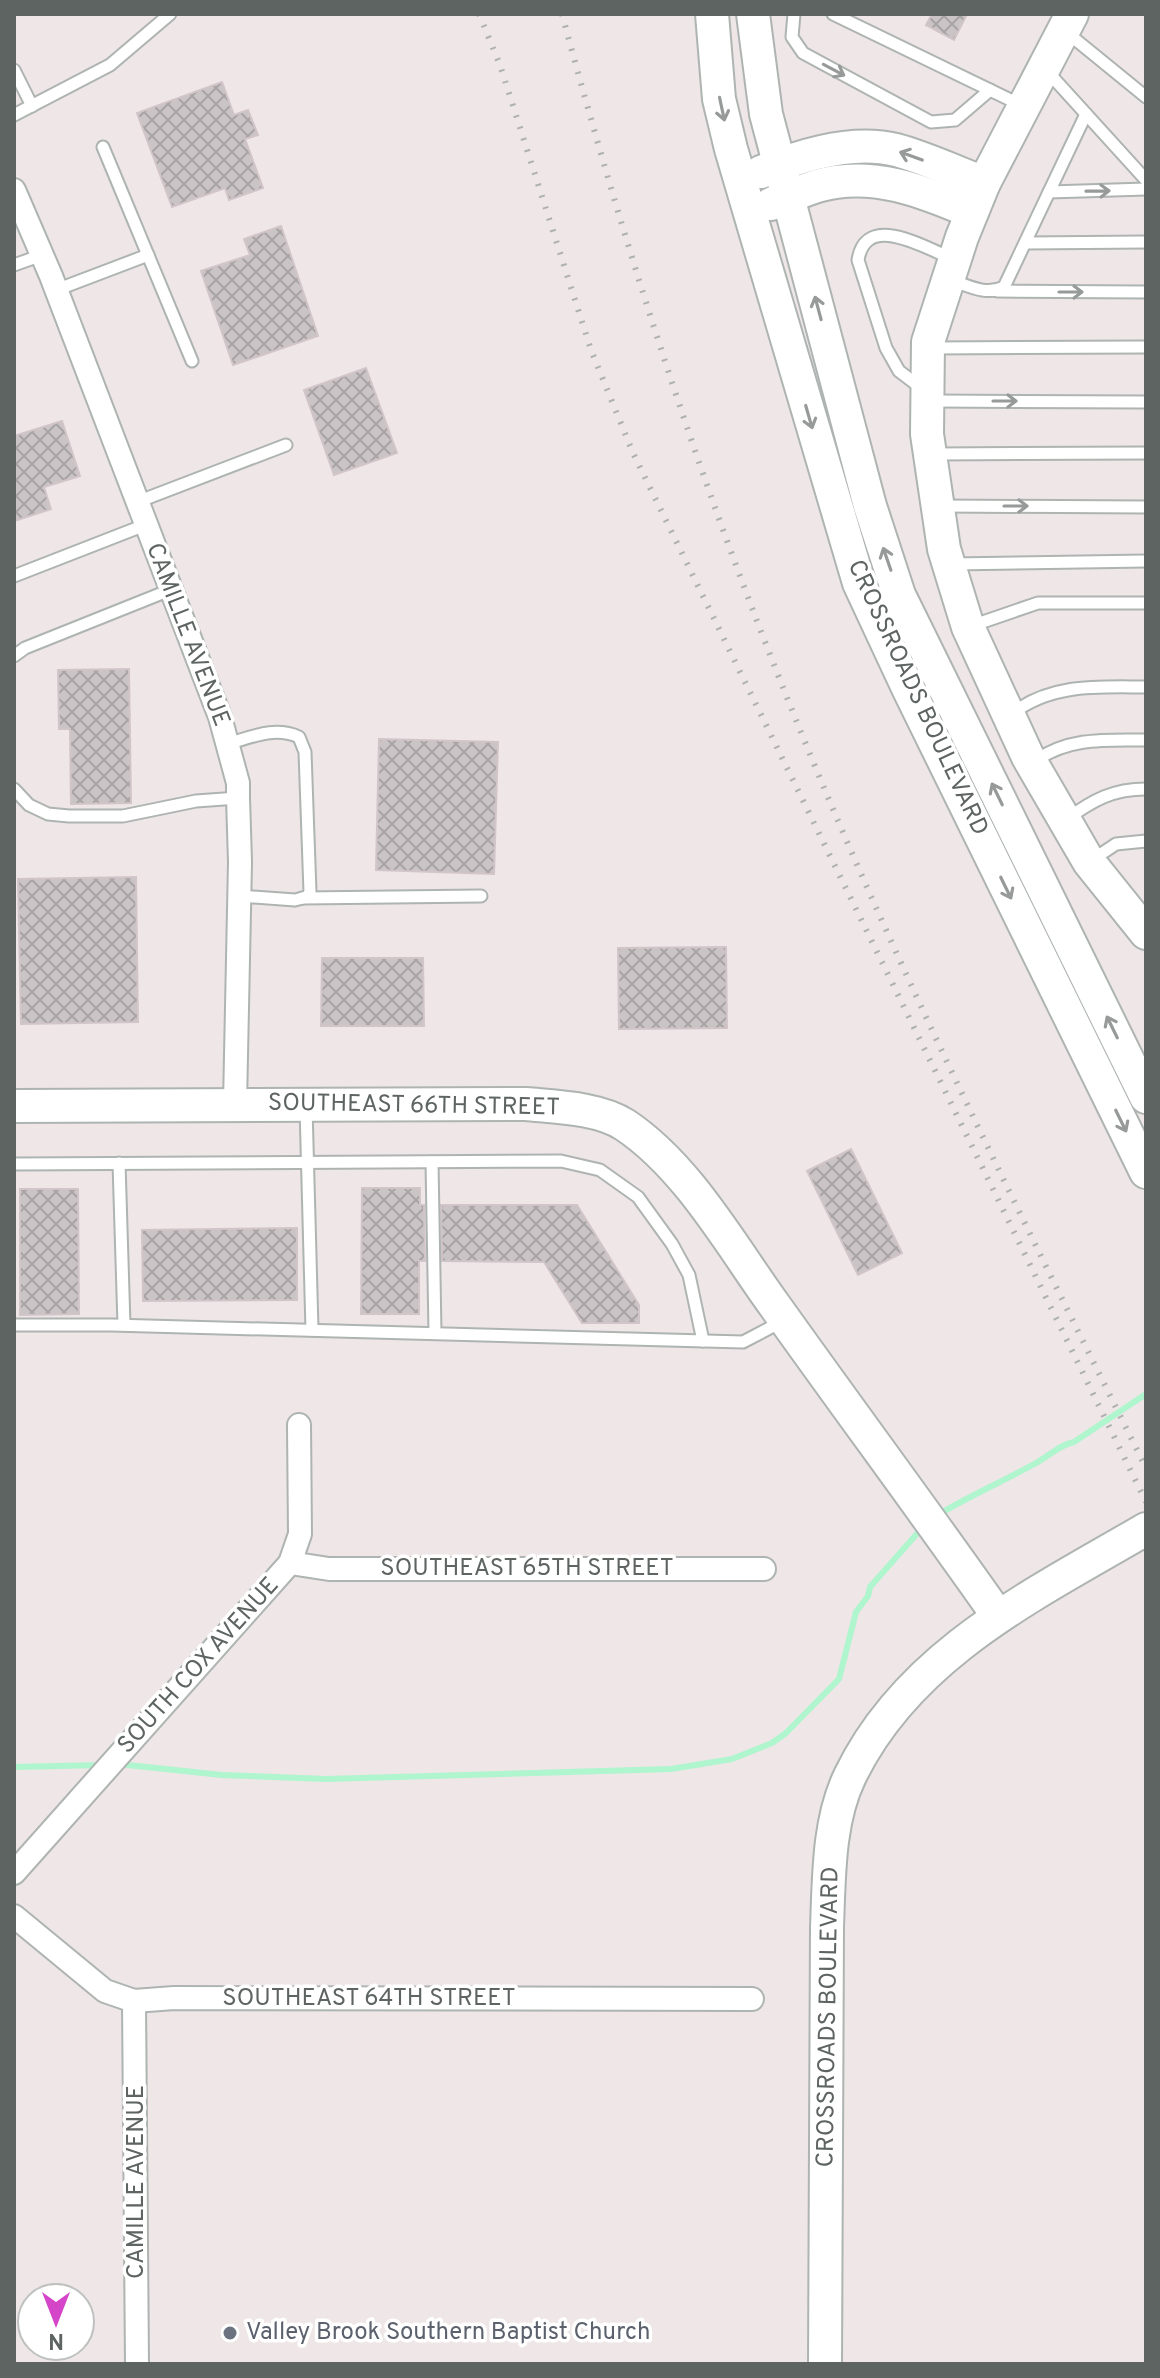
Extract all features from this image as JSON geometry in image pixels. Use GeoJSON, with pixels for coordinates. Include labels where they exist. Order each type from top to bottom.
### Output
{"type":"FeatureCollection","features":[{"type":"Feature","properties":{"kind":"main road","name":"CROSSROADS BOULEVARD"},"geometry":{"type":"LineString","coordinates":[[712,14],[719,99],[740,181],[859,583],[1146,1172]]}},
{"type":"Feature","properties":{"kind":"main road","name":"CROSSROADS BOULEVARD"},"geometry":{"type":"LineString","coordinates":[[753,14],[766,114],[870,506],[899,595],[1146,1097]]}},
{"type":"Feature","properties":{"kind":"main road"},"geometry":{"type":"LineString","coordinates":[[1068,22],[978,197],[951,270],[928,348],[930,454],[949,564],[968,627],[1031,763],[1089,862],[1138,918]]}},
{"type":"Feature","properties":{"kind":"main road"},"geometry":{"type":"LineString","coordinates":[[740,181],[812,154],[854,148],[894,150],[978,197]]}},
{"type":"Feature","properties":{"kind":"main road"},"geometry":{"type":"LineString","coordinates":[[749,213],[819,186],[849,181],[888,183],[923,191],[978,197]]}},
{"type":"Feature","properties":{"kind":"main road","name":"SOUTHEAST 66TH STREET"},"geometry":{"type":"LineString","coordinates":[[14,1106],[526,1104],[580,1109],[624,1124],[663,1158],[712,1214],[998,1616]]}},
{"type":"Feature","properties":{"kind":"main road","name":"CROSSROADS BOULEVARD"},"geometry":{"type":"LineString","coordinates":[[825,2364],[829,1871],[837,1820],[849,1778],[878,1729],[901,1700],[945,1656],[998,1616],[1146,1529]]}},
{"type":"Feature","properties":{"kind":"street","name":"CAMILLE AVENUE"},"geometry":{"type":"LineString","coordinates":[[14,190],[56,290],[220,717],[238,783],[235,1104]]}},
{"type":"Feature","properties":{"kind":"street","name":"SOUTH COX AVENUE"},"geometry":{"type":"LineString","coordinates":[[14,1873],[290,1563],[300,1534],[299,1425]]}},
{"type":"Feature","properties":{"kind":"street","name":"SOUTHEAST 65TH STREET"},"geometry":{"type":"LineString","coordinates":[[290,1563],[329,1569],[764,1569]]}},
{"type":"Feature","properties":{"kind":"street","name":"SOUTHEAST 64TH STREET"},"geometry":{"type":"LineString","coordinates":[[14,1916],[105,1991],[134,2001],[174,1998],[752,1999]]}},
{"type":"Feature","properties":{"kind":"street","name":"CAMILLE AVENUE"},"geometry":{"type":"LineString","coordinates":[[134,2001],[137,2364]]}},
{"type":"Feature","properties":{"kind":"lane"},"geometry":{"type":"LineString","coordinates":[[14,115],[110,65],[170,14]]}},
{"type":"Feature","properties":{"kind":"lane"},"geometry":{"type":"LineString","coordinates":[[794,14],[792,37],[803,53],[931,122],[955,120],[990,90]]}},
{"type":"Feature","properties":{"kind":"lane"},"geometry":{"type":"LineString","coordinates":[[833,14],[1025,107]]}},
{"type":"Feature","properties":{"kind":"lane"},"geometry":{"type":"LineString","coordinates":[[1068,22],[1146,97]]}},
{"type":"Feature","properties":{"kind":"lane"},"geometry":{"type":"LineString","coordinates":[[1046,69],[1146,180]]}},
{"type":"Feature","properties":{"kind":"lane"},"geometry":{"type":"LineString","coordinates":[[14,70],[32,106]]}},
{"type":"Feature","properties":{"kind":"lane"},"geometry":{"type":"LineString","coordinates":[[996,291],[1004,287],[1086,114]]}},
{"type":"Feature","properties":{"kind":"lane"},"geometry":{"type":"LineString","coordinates":[[103,147],[192,361]]}},
{"type":"Feature","properties":{"kind":"lane"},"geometry":{"type":"LineString","coordinates":[[1049,192],[1146,189]]}},
{"type":"Feature","properties":{"kind":"lane"},"geometry":{"type":"LineString","coordinates":[[1146,292],[984,291],[896,236],[878,235],[867,239],[860,248],[858,260],[886,348],[899,371],[927,397],[1146,402]]}},
{"type":"Feature","properties":{"kind":"lane"},"geometry":{"type":"LineString","coordinates":[[1025,243],[1146,242]]}},
{"type":"Feature","properties":{"kind":"lane"},"geometry":{"type":"LineString","coordinates":[[14,265],[42,255]]}},
{"type":"Feature","properties":{"kind":"lane"},"geometry":{"type":"LineString","coordinates":[[56,290],[148,255]]}},
{"type":"Feature","properties":{"kind":"lane"},"geometry":{"type":"LineString","coordinates":[[928,348],[1146,347]]}},
{"type":"Feature","properties":{"kind":"lane"},"geometry":{"type":"LineString","coordinates":[[137,502],[286,445]]}},
{"type":"Feature","properties":{"kind":"lane"},"geometry":{"type":"LineString","coordinates":[[930,454],[1146,453]]}},
{"type":"Feature","properties":{"kind":"lane"},"geometry":{"type":"LineString","coordinates":[[938,506],[1146,507]]}},
{"type":"Feature","properties":{"kind":"lane"},"geometry":{"type":"LineString","coordinates":[[14,576],[145,525]]}},
{"type":"Feature","properties":{"kind":"lane"},"geometry":{"type":"LineString","coordinates":[[949,564],[1146,561]]}},
{"type":"Feature","properties":{"kind":"lane"},"geometry":{"type":"LineString","coordinates":[[14,656],[37,643],[170,590]]}},
{"type":"Feature","properties":{"kind":"lane"},"geometry":{"type":"LineString","coordinates":[[968,627],[1038,603],[1146,603]]}},
{"type":"Feature","properties":{"kind":"lane"},"geometry":{"type":"LineString","coordinates":[[1009,716],[1040,696],[1062,690],[1146,687]]}},
{"type":"Feature","properties":{"kind":"lane"},"geometry":{"type":"LineString","coordinates":[[227,744],[273,731],[286,731],[299,737],[305,752],[310,892],[307,897],[295,900],[239,896]]}},
{"type":"Feature","properties":{"kind":"lane"},"geometry":{"type":"LineString","coordinates":[[1031,763],[1053,748],[1068,743],[1146,740]]}},
{"type":"Feature","properties":{"kind":"lane"},"geometry":{"type":"LineString","coordinates":[[14,789],[29,805],[48,814],[69,816],[123,816],[196,801],[238,798]]}},
{"type":"Feature","properties":{"kind":"lane"},"geometry":{"type":"LineString","coordinates":[[1065,820],[1109,793],[1146,789]]}},
{"type":"Feature","properties":{"kind":"lane"},"geometry":{"type":"LineString","coordinates":[[1089,862],[1116,844],[1146,841]]}},
{"type":"Feature","properties":{"kind":"lane"},"geometry":{"type":"LineString","coordinates":[[302,898],[481,896]]}},
{"type":"Feature","properties":{"kind":"lane"},"geometry":{"type":"LineString","coordinates":[[306,1104],[312,1330]]}},
{"type":"Feature","properties":{"kind":"lane"},"geometry":{"type":"LineString","coordinates":[[14,1164],[561,1161],[600,1170],[638,1197],[672,1244],[689,1275],[703,1341]]}},
{"type":"Feature","properties":{"kind":"lane"},"geometry":{"type":"LineString","coordinates":[[432,1162],[435,1333]]}},
{"type":"Feature","properties":{"kind":"lane"},"geometry":{"type":"LineString","coordinates":[[119,1163],[124,1325]]}},
{"type":"Feature","properties":{"kind":"lane"},"geometry":{"type":"LineString","coordinates":[[14,1325],[124,1325],[743,1342],[785,1320]]}},
{"type":"Feature","properties":{"kind":"building"},"geometry":{"type":"Polygon","coordinates":[[[932,14],[967,14],[954,40],[926,25],[932,14]]]}},
{"type":"Feature","properties":{"kind":"building"},"geometry":{"type":"Polygon","coordinates":[[[222,82],[234,115],[248,110],[258,135],[245,139],[263,188],[229,200],[225,188],[172,207],[137,113],[222,82]]]}},
{"type":"Feature","properties":{"kind":"building"},"geometry":{"type":"Polygon","coordinates":[[[281,226],[318,336],[233,365],[201,271],[250,255],[244,239],[281,226]]]}},
{"type":"Feature","properties":{"kind":"building"},"geometry":{"type":"Polygon","coordinates":[[[366,368],[397,453],[334,475],[304,390],[366,368]]]}},
{"type":"Feature","properties":{"kind":"building"},"geometry":{"type":"Polygon","coordinates":[[[62,421],[80,476],[44,487],[51,509],[14,521],[14,436],[62,421]]]}},
{"type":"Feature","properties":{"kind":"building"},"geometry":{"type":"Polygon","coordinates":[[[129,669],[131,803],[71,804],[70,729],[59,729],[58,670],[129,669]]]}},
{"type":"Feature","properties":{"kind":"building"},"geometry":{"type":"Polygon","coordinates":[[[379,739],[498,742],[494,874],[376,870],[379,739]]]}},
{"type":"Feature","properties":{"kind":"building"},"geometry":{"type":"Polygon","coordinates":[[[136,877],[138,1022],[21,1024],[18,879],[136,877]]]}},
{"type":"Feature","properties":{"kind":"building"},"geometry":{"type":"Polygon","coordinates":[[[726,947],[727,1028],[619,1029],[618,948],[726,947]]]}},
{"type":"Feature","properties":{"kind":"building"},"geometry":{"type":"Polygon","coordinates":[[[322,958],[423,958],[424,1026],[321,1026],[322,958]]]}},
{"type":"Feature","properties":{"kind":"building"},"geometry":{"type":"Polygon","coordinates":[[[851,1149],[902,1253],[858,1275],[807,1171],[851,1149]]]}},
{"type":"Feature","properties":{"kind":"building"},"geometry":{"type":"Polygon","coordinates":[[[362,1188],[420,1188],[420,1205],[424,1205],[425,1261],[419,1261],[419,1314],[361,1314],[362,1188]]]}},
{"type":"Feature","properties":{"kind":"building"},"geometry":{"type":"Polygon","coordinates":[[[20,1189],[78,1189],[79,1314],[20,1315],[20,1189]]]}},
{"type":"Feature","properties":{"kind":"building"},"geometry":{"type":"Polygon","coordinates":[[[441,1205],[577,1205],[639,1305],[639,1323],[582,1323],[544,1262],[442,1261],[441,1205]]]}},
{"type":"Feature","properties":{"kind":"building"},"geometry":{"type":"Polygon","coordinates":[[[297,1228],[297,1300],[143,1301],[142,1230],[297,1228]]]}},
{"type":"Feature","properties":{"kind":"waterway"},"geometry":{"type":"LineString","coordinates":[[936,1516],[1074,1442],[1146,1394]]}},
{"type":"Feature","properties":{"kind":"waterway"},"geometry":{"type":"LineString","coordinates":[[118,1764],[222,1775],[326,1779],[671,1769],[732,1759],[772,1743],[786,1733],[839,1679],[856,1612],[868,1596],[870,1587],[922,1528]]}},
{"type":"Feature","properties":{"kind":"waterway"},"geometry":{"type":"LineString","coordinates":[[14,1767],[103,1765]]}},
{"type":"Feature","properties":{"kind":"railway"},"geometry":{"type":"LineString","coordinates":[[479,14],[500,65],[591,350],[633,453],[1146,1502]]}},
{"type":"Feature","properties":{"kind":"railway"},"geometry":{"type":"LineString","coordinates":[[562,14],[664,358],[722,527],[786,695],[826,794],[913,989],[1146,1468]]}},
{"type":"Feature","properties":{"kind":"place","name":"Valley Brook Southern Baptist Church"},"geometry":{"type":"Point","coordinates":[230,2333]}}]}
